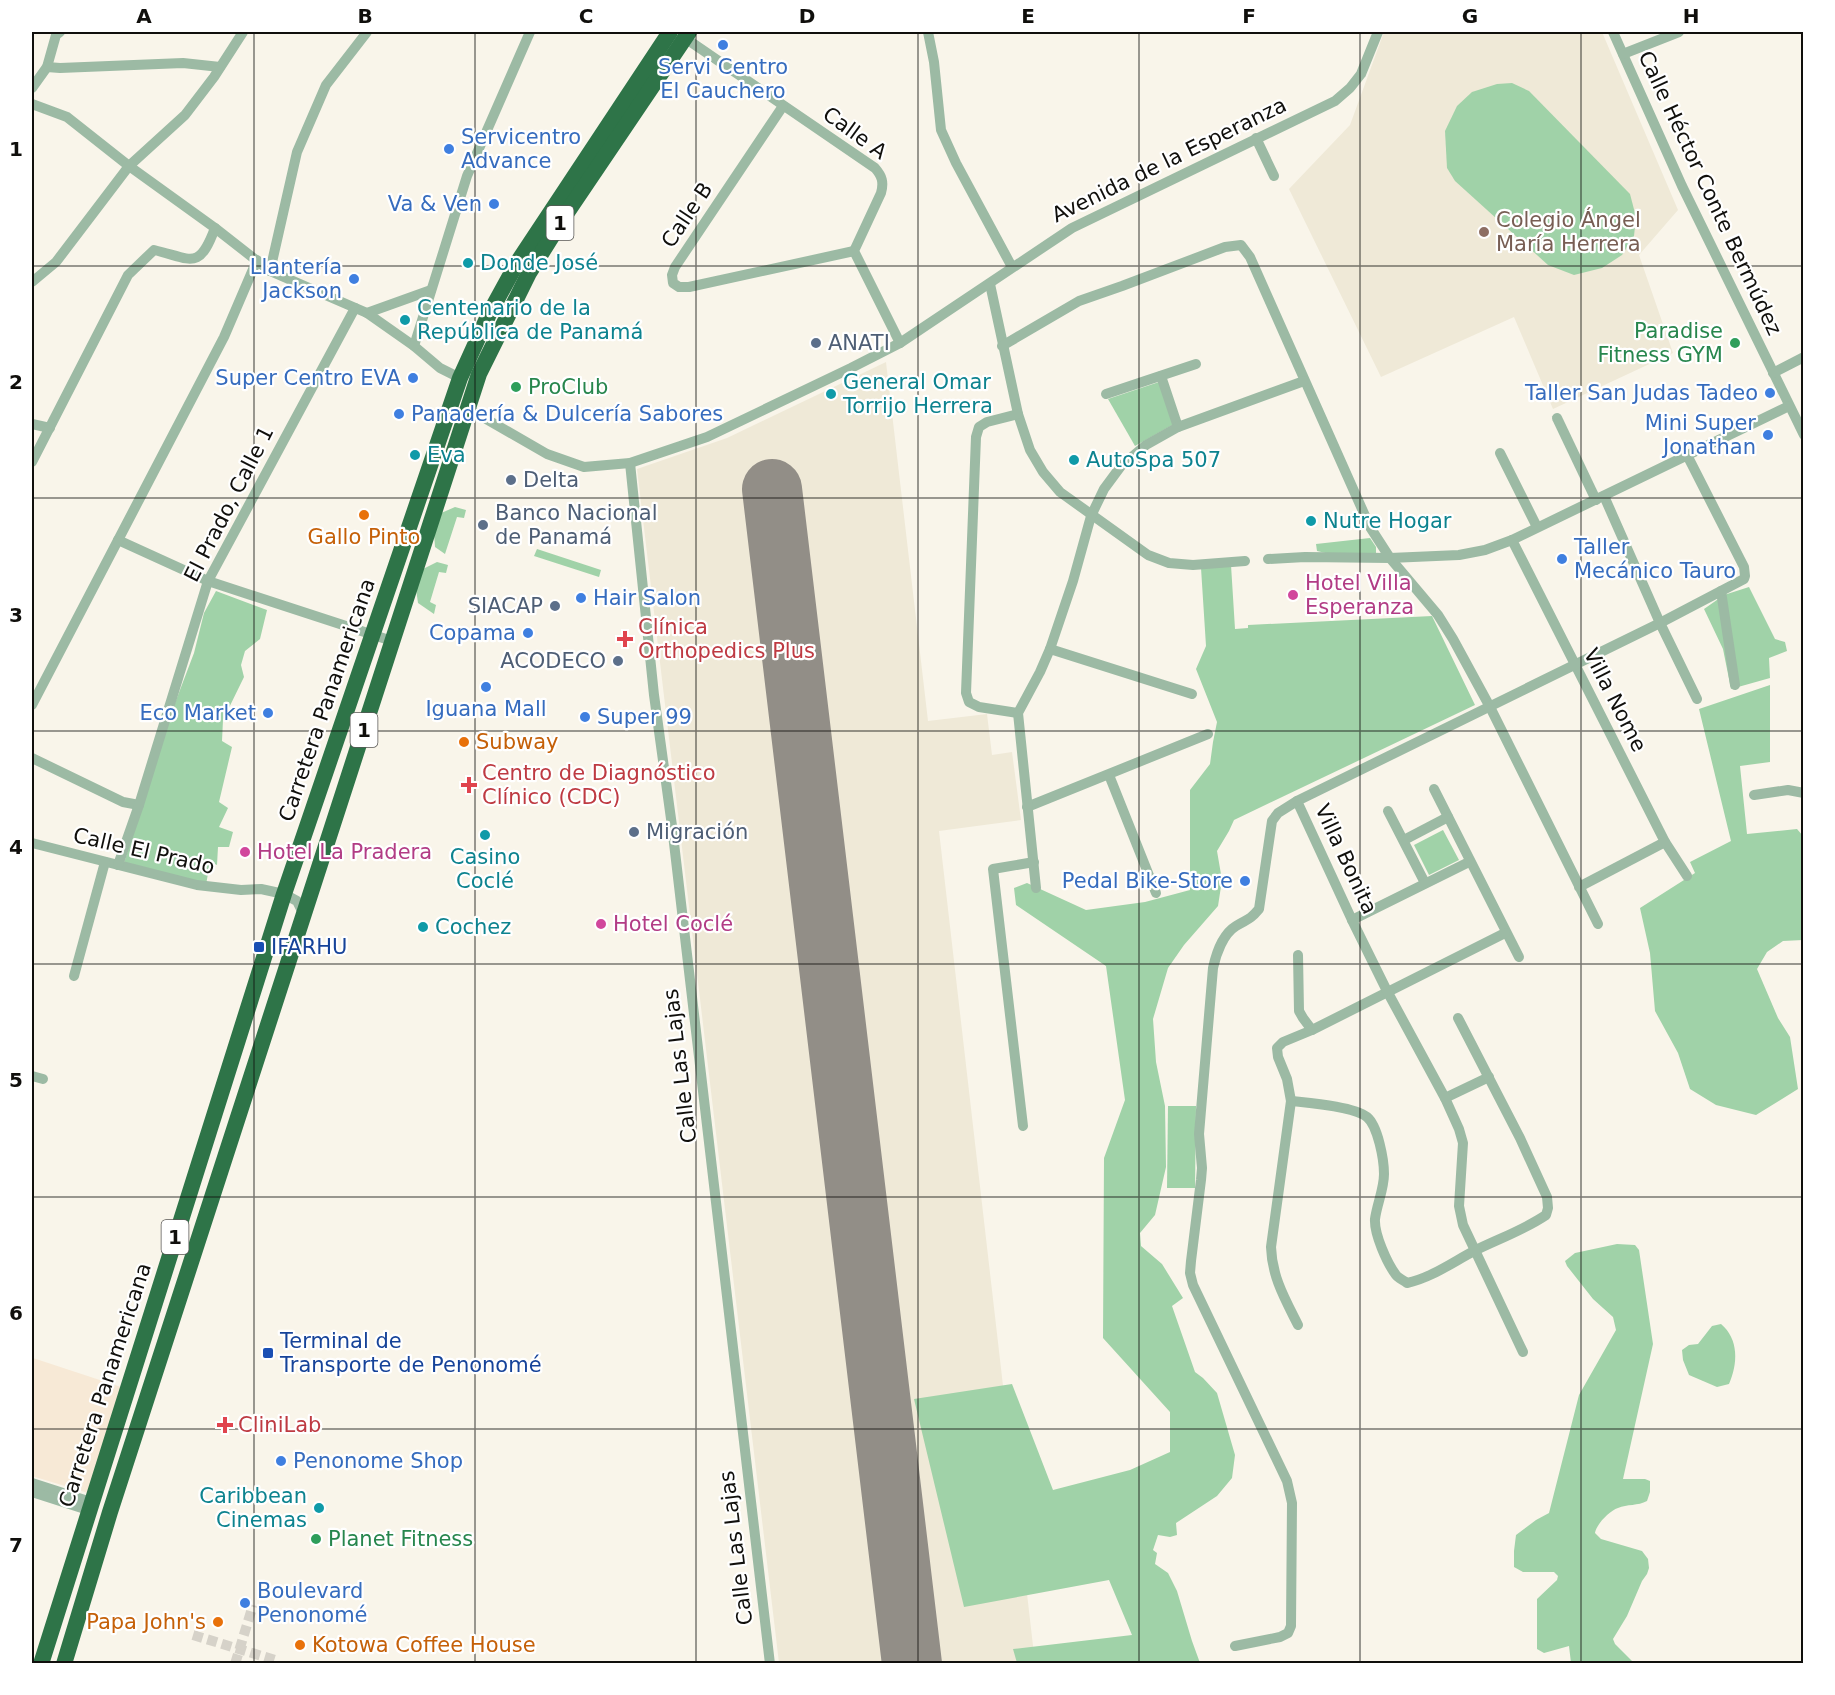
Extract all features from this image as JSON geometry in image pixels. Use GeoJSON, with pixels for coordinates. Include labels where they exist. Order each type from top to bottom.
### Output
{"type":"FeatureCollection","features":[{"type":"Feature","properties":{"kind":"highway","name":"Carretera Panamericana"},"geometry":{"type":"LineString","coordinates":[[41,1664],[93,1507],[284,894],[374,636],[460,378],[489,314],[517,263],[681,34]]}},
{"type":"Feature","properties":{"kind":"highway","name":"Carretera Panamericana"},"geometry":{"type":"LineString","coordinates":[[64,1664],[102,1538],[479,374],[529,273],[681,34]]}},
{"type":"Feature","properties":{"kind":"highway"},"geometry":{"type":"LineString","coordinates":[[460,378],[466,384],[460,404],[460,430]]}},
{"type":"Feature","properties":{"kind":"highway","name":"1"},"geometry":{"type":"LineString","coordinates":[[392,641],[388,630],[388,616],[422,511],[421,496]]}},
{"type":"Feature","properties":{"kind":"highway"},"geometry":{"type":"LineString","coordinates":[[102,1538],[93,1507],[117,1493]]}},
{"type":"Feature","properties":{"kind":"street"},"geometry":{"type":"LineString","coordinates":[[32,88],[47,67],[56,35],[60,32]]}},
{"type":"Feature","properties":{"kind":"street"},"geometry":{"type":"LineString","coordinates":[[32,282],[56,262],[129,166],[185,115],[243,32]]}},
{"type":"Feature","properties":{"kind":"street"},"geometry":{"type":"LineString","coordinates":[[270,271],[297,152],[326,86],[367,32]]}},
{"type":"Feature","properties":{"kind":"street"},"geometry":{"type":"LineString","coordinates":[[414,346],[467,176],[530,32]]}},
{"type":"Feature","properties":{"kind":"street"},"geometry":{"type":"LineString","coordinates":[[928,32],[941,130],[956,163],[1012,267]]}},
{"type":"Feature","properties":{"kind":"street","name":"Avenida de la Esperanza"},"geometry":{"type":"LineString","coordinates":[[467,408],[547,454],[584,467],[630,463],[707,437],[900,343],[1072,228],[1335,101],[1361,74],[1378,32]]}},
{"type":"Feature","properties":{"kind":"street","name":"Calle Héctor Conte Bermúdez"},"geometry":{"type":"LineString","coordinates":[[1614,32],[1682,186],[1803,435]]}},
{"type":"Feature","properties":{"kind":"street"},"geometry":{"type":"LineString","coordinates":[[1623,54],[1679,32]]}},
{"type":"Feature","properties":{"kind":"street","name":"Calle A"},"geometry":{"type":"LineString","coordinates":[[681,34],[875,168],[883,183],[881,193],[854,251]]}},
{"type":"Feature","properties":{"kind":"street"},"geometry":{"type":"LineString","coordinates":[[47,67],[183,63],[220,67]]}},
{"type":"Feature","properties":{"kind":"street"},"geometry":{"type":"LineString","coordinates":[[32,104],[67,117],[270,271],[367,313],[414,346],[440,368],[460,378]]}},
{"type":"Feature","properties":{"kind":"street","name":"Calle B"},"geometry":{"type":"LineString","coordinates":[[783,106],[675,267],[672,275],[674,283],[680,287],[689,287],[854,251]]}},
{"type":"Feature","properties":{"kind":"street"},"geometry":{"type":"LineString","coordinates":[[1256,138],[1274,176]]}},
{"type":"Feature","properties":{"kind":"street"},"geometry":{"type":"LineString","coordinates":[[32,462],[128,275],[153,250],[193,259],[200,256],[208,246],[215,228]]}},
{"type":"Feature","properties":{"kind":"street"},"geometry":{"type":"LineString","coordinates":[[1002,346],[1079,301],[1225,247],[1241,245],[1250,257],[1370,527],[1390,558],[1438,615],[1467,663],[1598,924]]}},
{"type":"Feature","properties":{"kind":"street"},"geometry":{"type":"LineString","coordinates":[[854,251],[900,343]]}},
{"type":"Feature","properties":{"kind":"street"},"geometry":{"type":"LineString","coordinates":[[32,705],[224,337],[257,260]]}},
{"type":"Feature","properties":{"kind":"street"},"geometry":{"type":"LineString","coordinates":[[990,284],[1018,414],[1030,450],[1043,472],[1060,492],[1148,555],[1169,563],[1193,565],[1245,561]]}},
{"type":"Feature","properties":{"kind":"street"},"geometry":{"type":"LineString","coordinates":[[367,313],[431,290]]}},
{"type":"Feature","properties":{"kind":"street","name":"El Prado, Calle 1"},"geometry":{"type":"LineString","coordinates":[[118,865],[139,805],[208,581],[355,308]]}},
{"type":"Feature","properties":{"kind":"street"},"geometry":{"type":"LineString","coordinates":[[1773,373],[1803,357]]}},
{"type":"Feature","properties":{"kind":"street"},"geometry":{"type":"LineString","coordinates":[[1106,394],[1196,364]]}},
{"type":"Feature","properties":{"kind":"street"},"geometry":{"type":"LineString","coordinates":[[440,368],[454,396]]}},
{"type":"Feature","properties":{"kind":"street"},"geometry":{"type":"LineString","coordinates":[[1161,376],[1178,427]]}},
{"type":"Feature","properties":{"kind":"street"},"geometry":{"type":"LineString","coordinates":[[1036,888],[1018,713],[1050,649],[1091,516],[1104,489],[1120,466],[1146,445],[1178,427],[1304,381]]}},
{"type":"Feature","properties":{"kind":"street"},"geometry":{"type":"LineString","coordinates":[[1268,559],[1390,558],[1459,555],[1485,550],[1512,540],[1789,406]]}},
{"type":"Feature","properties":{"kind":"street"},"geometry":{"type":"LineString","coordinates":[[1018,414],[987,422],[979,427],[976,437],[966,693],[969,702],[979,707],[1018,713]]}},
{"type":"Feature","properties":{"kind":"street"},"geometry":{"type":"LineString","coordinates":[[1557,418],[1600,498],[1697,699]]}},
{"type":"Feature","properties":{"kind":"street"},"geometry":{"type":"LineString","coordinates":[[32,424],[50,428]]}},
{"type":"Feature","properties":{"kind":"street"},"geometry":{"type":"LineString","coordinates":[[1500,453],[1537,527]]}},
{"type":"Feature","properties":{"kind":"street","name":"Villa Bonita"},"geometry":{"type":"LineString","coordinates":[[1523,1353],[1463,1224],[1459,1206],[1463,1143],[1459,1129],[1387,991],[1297,801],[1740,582],[1745,576],[1744,567],[1687,455]]}},
{"type":"Feature","properties":{"kind":"street","name":"Calle Las Lajas"},"geometry":{"type":"LineString","coordinates":[[630,463],[654,695],[672,826],[770,1664]]}},
{"type":"Feature","properties":{"kind":"street"},"geometry":{"type":"LineString","coordinates":[[118,540],[208,581],[392,641]]}},
{"type":"Feature","properties":{"kind":"street","name":"Villa Nome"},"geometry":{"type":"LineString","coordinates":[[1512,540],[1665,842],[1687,876]]}},
{"type":"Feature","properties":{"kind":"street"},"geometry":{"type":"LineString","coordinates":[[1721,591],[1735,685]]}},
{"type":"Feature","properties":{"kind":"street"},"geometry":{"type":"LineString","coordinates":[[1050,649],[1192,694]]}},
{"type":"Feature","properties":{"kind":"street"},"geometry":{"type":"LineString","coordinates":[[1027,807],[1208,734]]}},
{"type":"Feature","properties":{"kind":"street"},"geometry":{"type":"LineString","coordinates":[[32,758],[123,802],[139,805]]}},
{"type":"Feature","properties":{"kind":"street"},"geometry":{"type":"LineString","coordinates":[[1109,775],[1156,893]]}},
{"type":"Feature","properties":{"kind":"street"},"geometry":{"type":"LineString","coordinates":[[1434,789],[1519,957]]}},
{"type":"Feature","properties":{"kind":"street"},"geometry":{"type":"LineString","coordinates":[[1754,795],[1795,790],[1803,793]]}},
{"type":"Feature","properties":{"kind":"street"},"geometry":{"type":"LineString","coordinates":[[1235,1646],[1280,1637],[1288,1633],[1291,1626],[1292,1503],[1287,1481],[1193,1285],[1190,1272],[1202,1168],[1199,1134],[1216,956],[1228,932],[1251,919],[1259,909],[1272,822],[1278,813],[1297,801]]}},
{"type":"Feature","properties":{"kind":"street"},"geometry":{"type":"LineString","coordinates":[[1388,811],[1425,883]]}},
{"type":"Feature","properties":{"kind":"street"},"geometry":{"type":"LineString","coordinates":[[1404,840],[1448,817]]}},
{"type":"Feature","properties":{"kind":"street"},"geometry":{"type":"LineString","coordinates":[[1579,887],[1665,842]]}},
{"type":"Feature","properties":{"kind":"street","name":"Calle El Prado"},"geometry":{"type":"LineString","coordinates":[[32,843],[197,885],[241,890],[261,889],[284,894]]}},
{"type":"Feature","properties":{"kind":"street"},"geometry":{"type":"LineString","coordinates":[[74,976],[105,862]]}},
{"type":"Feature","properties":{"kind":"street"},"geometry":{"type":"LineString","coordinates":[[1023,1125],[993,869],[1034,862]]}},
{"type":"Feature","properties":{"kind":"street"},"geometry":{"type":"LineString","coordinates":[[1352,920],[1469,862]]}},
{"type":"Feature","properties":{"kind":"street"},"geometry":{"type":"LineString","coordinates":[[284,894],[300,891],[314,883]]}},
{"type":"Feature","properties":{"kind":"street"},"geometry":{"type":"LineString","coordinates":[[284,894],[297,901],[304,915]]}},
{"type":"Feature","properties":{"kind":"street"},"geometry":{"type":"LineString","coordinates":[[1298,1325],[1273,1269],[1271,1247],[1291,1101],[1277,1048],[1283,1042],[1312,1030],[1505,933]]}},
{"type":"Feature","properties":{"kind":"street"},"geometry":{"type":"LineString","coordinates":[[1298,955],[1299,1011],[1312,1030]]}},
{"type":"Feature","properties":{"kind":"street"},"geometry":{"type":"LineString","coordinates":[[1291,1101],[1354,1111],[1367,1117],[1375,1126],[1384,1175],[1375,1221],[1377,1236],[1397,1277],[1407,1283],[1419,1281],[1476,1250],[1536,1222],[1546,1215],[1548,1208],[1546,1197],[1520,1138],[1458,1018]]}},
{"type":"Feature","properties":{"kind":"street"},"geometry":{"type":"LineString","coordinates":[[1444,1098],[1489,1077]]}},
{"type":"Feature","properties":{"kind":"street"},"geometry":{"type":"LineString","coordinates":[[33,1490],[93,1507]]}},
{"type":"Feature","properties":{"kind":"shaded area","name":"Colegio Ángel María Herrera"},"geometry":{"type":"Polygon","coordinates":[[[1384,32],[1602,32],[1678,210],[1639,255],[1673,353],[1553,409],[1514,317],[1381,377],[1289,189],[1350,125],[1384,32]]]}},
{"type":"Feature","properties":{"kind":"shaded area"},"geometry":{"type":"Polygon","coordinates":[[[886,362],[928,721],[987,714],[992,755],[1012,752],[1021,820],[939,831],[1035,1663],[779,1663],[637,469],[727,438],[886,362]]]}},
{"type":"Feature","properties":{"kind":"shaded area"},"geometry":{"type":"Polygon","coordinates":[[[33,1358],[121,1387],[88,1493],[32,1476],[33,1358]]]}},
{"type":"Feature","properties":{"kind":"green space"},"geometry":{"type":"Polygon","coordinates":[[[1512,83],[1529,91],[1630,194],[1636,217],[1634,236],[1622,255],[1602,268],[1574,275],[1548,265],[1455,181],[1447,168],[1445,131],[1457,106],[1472,92],[1497,84],[1512,83]]]}},
{"type":"Feature","properties":{"kind":"green space"},"geometry":{"type":"Polygon","coordinates":[[[1159,382],[1174,424],[1135,446],[1108,399],[1159,382]]]}},
{"type":"Feature","properties":{"kind":"green space"},"geometry":{"type":"Polygon","coordinates":[[[455,507],[466,510],[464,518],[457,517],[445,554],[435,547],[434,533],[439,514],[455,507]]]}},
{"type":"Feature","properties":{"kind":"green space"},"geometry":{"type":"Polygon","coordinates":[[[1370,538],[1376,547],[1376,557],[1334,555],[1317,551],[1316,544],[1370,538]]]}},
{"type":"Feature","properties":{"kind":"green space"},"geometry":{"type":"Polygon","coordinates":[[[537,549],[601,570],[599,577],[534,556],[537,549]]]}},
{"type":"Feature","properties":{"kind":"green space"},"geometry":{"type":"Polygon","coordinates":[[[437,562],[448,565],[446,573],[439,572],[430,602],[436,605],[434,614],[418,603],[416,589],[421,570],[437,562]]]}},
{"type":"Feature","properties":{"kind":"green space"},"geometry":{"type":"Polygon","coordinates":[[[1231,565],[1235,629],[1248,628],[1248,625],[1432,616],[1475,705],[1234,820],[1217,851],[1222,880],[1218,906],[1184,945],[1168,968],[1153,1019],[1156,1062],[1165,1106],[1166,1167],[1155,1215],[1140,1233],[1141,1246],[1162,1264],[1183,1298],[1172,1306],[1195,1372],[1217,1393],[1235,1455],[1232,1478],[1217,1496],[1176,1523],[1177,1535],[1170,1537],[1158,1535],[1153,1550],[1157,1553],[1155,1564],[1168,1573],[1177,1591],[1200,1663],[1017,1663],[1013,1649],[1132,1635],[1109,1580],[964,1607],[914,1399],[1012,1384],[1053,1490],[1130,1470],[1170,1452],[1170,1412],[1103,1338],[1104,1158],[1125,1100],[1106,966],[1016,905],[1014,888],[1027,883],[1086,910],[1145,902],[1190,890],[1190,790],[1210,764],[1217,722],[1196,669],[1206,646],[1201,568],[1231,565]]]}},
{"type":"Feature","properties":{"kind":"green space"},"geometry":{"type":"Polygon","coordinates":[[[1749,587],[1775,639],[1785,642],[1787,651],[1769,658],[1770,678],[1731,689],[1723,649],[1704,609],[1724,595],[1749,587]]]}},
{"type":"Feature","properties":{"kind":"green space"},"geometry":{"type":"Polygon","coordinates":[[[216,591],[267,610],[260,639],[245,651],[241,665],[244,677],[223,720],[222,741],[232,747],[219,802],[228,808],[219,827],[233,832],[229,847],[218,847],[217,865],[210,862],[206,885],[123,866],[175,703],[194,653],[204,613],[216,591]]]}},
{"type":"Feature","properties":{"kind":"green space"},"geometry":{"type":"Polygon","coordinates":[[[1770,685],[1770,762],[1740,766],[1747,834],[1797,829],[1803,836],[1803,940],[1783,941],[1767,952],[1757,969],[1778,1018],[1790,1037],[1798,1089],[1756,1115],[1716,1105],[1690,1089],[1678,1053],[1655,1011],[1650,953],[1640,908],[1695,873],[1690,862],[1731,841],[1699,709],[1770,685]]]}},
{"type":"Feature","properties":{"kind":"green space"},"geometry":{"type":"Polygon","coordinates":[[[1443,830],[1459,860],[1429,875],[1414,845],[1443,830]]]}},
{"type":"Feature","properties":{"kind":"green space"},"geometry":{"type":"Polygon","coordinates":[[[1168,1106],[1196,1106],[1195,1188],[1167,1188],[1168,1106]]]}},
{"type":"Feature","properties":{"kind":"green space"},"geometry":{"type":"Polygon","coordinates":[[[1617,1244],[1635,1245],[1639,1250],[1653,1344],[1623,1479],[1650,1481],[1650,1492],[1647,1501],[1621,1507],[1611,1512],[1600,1522],[1595,1533],[1601,1539],[1642,1551],[1648,1559],[1649,1568],[1627,1616],[1613,1639],[1634,1663],[1571,1663],[1569,1646],[1544,1653],[1537,1649],[1537,1599],[1557,1580],[1558,1576],[1554,1572],[1523,1572],[1514,1567],[1514,1551],[1516,1535],[1549,1513],[1579,1395],[1616,1330],[1613,1317],[1593,1299],[1565,1261],[1575,1253],[1617,1244]]]}},
{"type":"Feature","properties":{"kind":"green space"},"geometry":{"type":"Polygon","coordinates":[[[1721,1324],[1734,1344],[1735,1360],[1729,1384],[1717,1387],[1689,1375],[1682,1350],[1689,1345],[1698,1344],[1712,1326],[1721,1324]]]}},
{"type":"Feature","properties":{"kind":"runway"},"geometry":{"type":"LineString","coordinates":[[772,489],[912,1664]]}},
{"type":"Feature","properties":{"kind":"tunnel"},"geometry":{"type":"LineString","coordinates":[[235,1664],[253,1605]]}},
{"type":"Feature","properties":{"kind":"tunnel"},"geometry":{"type":"LineString","coordinates":[[193,1635],[275,1660]]}},
{"type":"Feature","properties":{"kind":"place","name":"Servi Centro El Cauchero"},"geometry":{"type":"Point","coordinates":[723,45]}},
{"type":"Feature","properties":{"kind":"place","name":"Servicentro Advance"},"geometry":{"type":"Point","coordinates":[449,149]}},
{"type":"Feature","properties":{"kind":"place","name":"Va & Ven"},"geometry":{"type":"Point","coordinates":[494,204]}},
{"type":"Feature","properties":{"kind":"place","name":"Colegio Ángel María Herrera"},"geometry":{"type":"Point","coordinates":[1484,232]}},
{"type":"Feature","properties":{"kind":"place","name":"Donde José"},"geometry":{"type":"Point","coordinates":[468,263]}},
{"type":"Feature","properties":{"kind":"place","name":"Llantería Jackson"},"geometry":{"type":"Point","coordinates":[354,279]}},
{"type":"Feature","properties":{"kind":"place","name":"Centenario de la República de Panamá"},"geometry":{"type":"Point","coordinates":[405,320]}},
{"type":"Feature","properties":{"kind":"place","name":"ANATI"},"geometry":{"type":"Point","coordinates":[816,343]}},
{"type":"Feature","properties":{"kind":"place","name":"Paradise Fitness GYM"},"geometry":{"type":"Point","coordinates":[1735,343]}},
{"type":"Feature","properties":{"kind":"place","name":"Super Centro EVA"},"geometry":{"type":"Point","coordinates":[413,378]}},
{"type":"Feature","properties":{"kind":"place","name":"ProClub"},"geometry":{"type":"Point","coordinates":[516,387]}},
{"type":"Feature","properties":{"kind":"place","name":"Taller San Judas Tadeo"},"geometry":{"type":"Point","coordinates":[1770,393]}},
{"type":"Feature","properties":{"kind":"place","name":"General Omar Torrijo Herrera"},"geometry":{"type":"Point","coordinates":[831,394]}},
{"type":"Feature","properties":{"kind":"place","name":"Panadería & Dulcería Sabores"},"geometry":{"type":"Point","coordinates":[399,414]}},
{"type":"Feature","properties":{"kind":"place","name":"Mini Super Jonathan"},"geometry":{"type":"Point","coordinates":[1768,435]}},
{"type":"Feature","properties":{"kind":"place","name":"Eva"},"geometry":{"type":"Point","coordinates":[415,455]}},
{"type":"Feature","properties":{"kind":"place","name":"AutoSpa 507"},"geometry":{"type":"Point","coordinates":[1074,460]}},
{"type":"Feature","properties":{"kind":"place","name":"Delta"},"geometry":{"type":"Point","coordinates":[511,480]}},
{"type":"Feature","properties":{"kind":"place","name":"Gallo Pinto"},"geometry":{"type":"Point","coordinates":[364,515]}},
{"type":"Feature","properties":{"kind":"place","name":"Nutre Hogar"},"geometry":{"type":"Point","coordinates":[1311,521]}},
{"type":"Feature","properties":{"kind":"place","name":"Banco Nacional de Panamá"},"geometry":{"type":"Point","coordinates":[483,525]}},
{"type":"Feature","properties":{"kind":"place","name":"Taller Mecánico Tauro"},"geometry":{"type":"Point","coordinates":[1562,559]}},
{"type":"Feature","properties":{"kind":"place","name":"Hotel Villa Esperanza"},"geometry":{"type":"Point","coordinates":[1293,595]}},
{"type":"Feature","properties":{"kind":"place","name":"Hair Salon"},"geometry":{"type":"Point","coordinates":[581,598]}},
{"type":"Feature","properties":{"kind":"place","name":"SIACAP"},"geometry":{"type":"Point","coordinates":[555,606]}},
{"type":"Feature","properties":{"kind":"place","name":"Copama"},"geometry":{"type":"Point","coordinates":[528,633]}},
{"type":"Feature","properties":{"kind":"place","name":"Clínica Orthopedics Plus"},"geometry":{"type":"Point","coordinates":[625,639]}},
{"type":"Feature","properties":{"kind":"place","name":"ACODECO"},"geometry":{"type":"Point","coordinates":[618,661]}},
{"type":"Feature","properties":{"kind":"place","name":"Iguana Mall"},"geometry":{"type":"Point","coordinates":[486,687]}},
{"type":"Feature","properties":{"kind":"place","name":"Eco Market"},"geometry":{"type":"Point","coordinates":[268,713]}},
{"type":"Feature","properties":{"kind":"place","name":"Super 99"},"geometry":{"type":"Point","coordinates":[585,717]}},
{"type":"Feature","properties":{"kind":"place","name":"Subway"},"geometry":{"type":"Point","coordinates":[464,742]}},
{"type":"Feature","properties":{"kind":"place","name":"Centro de Diagnóstico Clínico (CDC)"},"geometry":{"type":"Point","coordinates":[469,785]}},
{"type":"Feature","properties":{"kind":"place","name":"Migración"},"geometry":{"type":"Point","coordinates":[634,832]}},
{"type":"Feature","properties":{"kind":"place","name":"Casino Coclé"},"geometry":{"type":"Point","coordinates":[485,835]}},
{"type":"Feature","properties":{"kind":"place","name":"Hotel La Pradera"},"geometry":{"type":"Point","coordinates":[245,852]}},
{"type":"Feature","properties":{"kind":"place","name":"Pedal Bike-Store"},"geometry":{"type":"Point","coordinates":[1245,881]}},
{"type":"Feature","properties":{"kind":"place","name":"Hotel Coclé"},"geometry":{"type":"Point","coordinates":[601,924]}},
{"type":"Feature","properties":{"kind":"place","name":"Cochez"},"geometry":{"type":"Point","coordinates":[423,927]}},
{"type":"Feature","properties":{"kind":"place","name":"IFARHU"},"geometry":{"type":"Point","coordinates":[259,947]}},
{"type":"Feature","properties":{"kind":"place","name":"Terminal de Transporte de Penonomé"},"geometry":{"type":"Point","coordinates":[268,1353]}},
{"type":"Feature","properties":{"kind":"place","name":"CliniLab"},"geometry":{"type":"Point","coordinates":[225,1425]}},
{"type":"Feature","properties":{"kind":"place","name":"Penonome Shop"},"geometry":{"type":"Point","coordinates":[281,1461]}},
{"type":"Feature","properties":{"kind":"place","name":"Caribbean Cinemas"},"geometry":{"type":"Point","coordinates":[319,1508]}},
{"type":"Feature","properties":{"kind":"place","name":"Planet Fitness"},"geometry":{"type":"Point","coordinates":[316,1539]}},
{"type":"Feature","properties":{"kind":"place","name":"Boulevard Penonomé"},"geometry":{"type":"Point","coordinates":[245,1603]}},
{"type":"Feature","properties":{"kind":"place","name":"Papa John's"},"geometry":{"type":"Point","coordinates":[218,1622]}},
{"type":"Feature","properties":{"kind":"place","name":"Kotowa Coffee House"},"geometry":{"type":"Point","coordinates":[300,1645]}}]}
